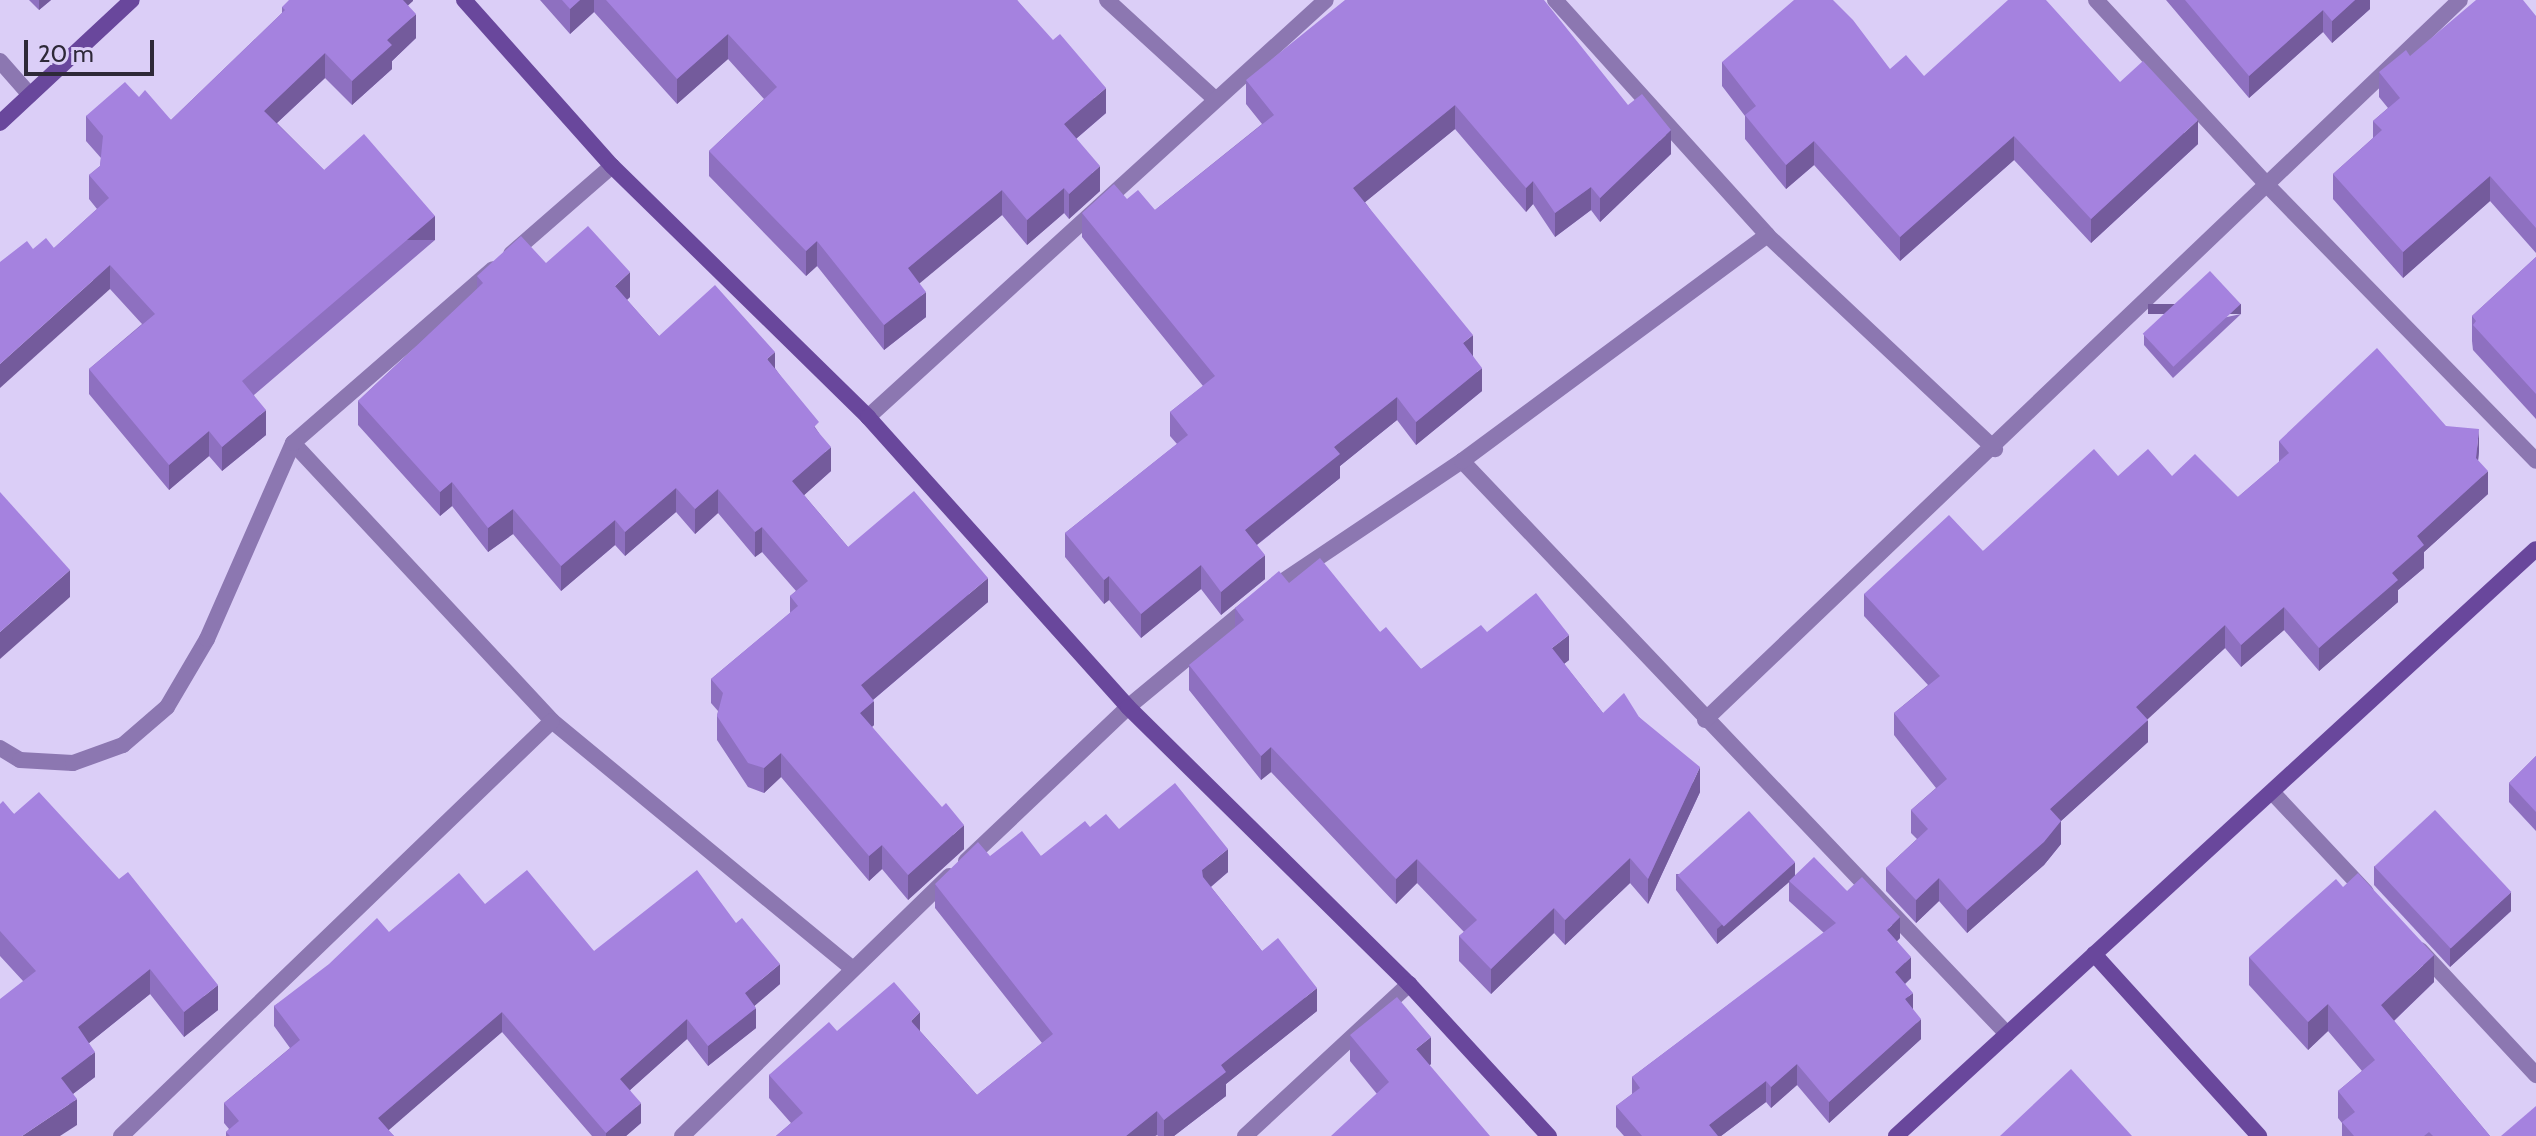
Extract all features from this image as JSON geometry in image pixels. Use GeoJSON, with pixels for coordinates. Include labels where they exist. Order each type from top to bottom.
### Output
{"type":"FeatureCollection","features":[{"type":"Feature","properties":{"kind":"street"},"geometry":{"type":"LineString","coordinates":[[0,123],[132,0]]}},
{"type":"Feature","properties":{"kind":"street"},"geometry":{"type":"LineString","coordinates":[[464,0],[612,166],[868,417],[1128,707],[1409,984],[1549,1136]]}},
{"type":"Feature","properties":{"kind":"street"},"geometry":{"type":"LineString","coordinates":[[1107,0],[1215,99]]}},
{"type":"Feature","properties":{"kind":"street"},"geometry":{"type":"LineString","coordinates":[[868,417],[1326,0]]}},
{"type":"Feature","properties":{"kind":"street"},"geometry":{"type":"LineString","coordinates":[[1555,0],[1767,235],[1995,449]]}},
{"type":"Feature","properties":{"kind":"street"},"geometry":{"type":"LineString","coordinates":[[2096,0],[2268,186],[2536,461]]}},
{"type":"Feature","properties":{"kind":"street"},"geometry":{"type":"LineString","coordinates":[[1705,720],[1995,449],[2460,0]]}},
{"type":"Feature","properties":{"kind":"street"},"geometry":{"type":"LineString","coordinates":[[0,61],[30,95]]}},
{"type":"Feature","properties":{"kind":"street"},"geometry":{"type":"LineString","coordinates":[[0,748],[20,760],[73,763],[123,745],[167,707],[207,639],[293,443],[612,166]]}},
{"type":"Feature","properties":{"kind":"street"},"geometry":{"type":"LineString","coordinates":[[682,1136],[852,968],[1128,707],[1293,570],[1462,461],[1767,235]]}},
{"type":"Feature","properties":{"kind":"street"},"geometry":{"type":"LineString","coordinates":[[293,443],[552,721],[852,968]]}},
{"type":"Feature","properties":{"kind":"street"},"geometry":{"type":"LineString","coordinates":[[1462,461],[1705,720],[2007,1034]]}},
{"type":"Feature","properties":{"kind":"street"},"geometry":{"type":"LineString","coordinates":[[1896,1136],[2536,549]]}},
{"type":"Feature","properties":{"kind":"street"},"geometry":{"type":"LineString","coordinates":[[121,1136],[552,721]]}},
{"type":"Feature","properties":{"kind":"street"},"geometry":{"type":"LineString","coordinates":[[2272,792],[2378,905]]}},
{"type":"Feature","properties":{"kind":"street"},"geometry":{"type":"LineString","coordinates":[[2409,939],[2536,1075]]}},
{"type":"Feature","properties":{"kind":"street"},"geometry":{"type":"LineString","coordinates":[[2094,954],[2259,1136]]}},
{"type":"Feature","properties":{"kind":"street"},"geometry":{"type":"LineString","coordinates":[[1245,1136],[1409,984]]}},
{"type":"Feature","properties":{"kind":"building"},"geometry":{"type":"Polygon","coordinates":[[[289,0],[403,0],[416,14],[387,40],[392,45],[352,81],[325,53],[264,111],[324,170],[364,134],[435,216],[242,381],[266,410],[222,447],[209,431],[169,465],[89,369],[155,314],[110,265],[0,364],[0,262],[27,241],[33,249],[46,238],[54,248],[109,198],[89,175],[100,166],[103,136],[86,116],[125,82],[139,97],[145,90],[171,120],[285,10],[282,7],[289,0]]]}},
{"type":"Feature","properties":{"kind":"building"},"geometry":{"type":"Polygon","coordinates":[[[562,0],[580,0],[570,9],[562,0]]]}},
{"type":"Feature","properties":{"kind":"building"},"geometry":{"type":"Polygon","coordinates":[[[606,0],[1017,0],[1053,40],[1060,34],[1106,88],[1064,124],[1100,166],[1069,194],[1064,188],[1027,220],[1002,190],[908,268],[926,292],[884,325],[817,241],[806,251],[709,151],[777,87],[728,34],[677,79],[606,0]]]}},
{"type":"Feature","properties":{"kind":"building"},"geometry":{"type":"Polygon","coordinates":[[[1345,0],[1544,0],[1628,105],[1642,94],[1671,130],[1600,198],[1591,187],[1555,213],[1533,181],[1526,188],[1455,105],[1353,188],[1473,335],[1463,343],[1482,368],[1416,422],[1397,397],[1334,447],[1340,454],[1245,530],[1265,555],[1221,592],[1201,565],[1141,614],[1109,576],[1104,580],[1065,533],[1188,435],[1170,412],[1215,376],[1082,213],[1114,184],[1127,199],[1138,190],[1155,210],[1274,115],[1246,80],[1345,0]]]}},
{"type":"Feature","properties":{"kind":"building"},"geometry":{"type":"Polygon","coordinates":[[[1794,0],[1833,0],[1853,20],[1890,69],[1906,55],[1924,76],[2008,0],[2046,0],[2120,82],[2143,61],[2198,120],[2091,219],[2014,136],[1900,237],[1814,141],[1786,165],[1745,115],[1756,106],[1722,62],[1794,0]]]}},
{"type":"Feature","properties":{"kind":"building"},"geometry":{"type":"Polygon","coordinates":[[[2185,0],[2355,0],[2332,21],[2323,10],[2249,76],[2185,0]]]}},
{"type":"Feature","properties":{"kind":"building"},"geometry":{"type":"Polygon","coordinates":[[[2476,0],[2523,0],[2536,16],[2536,228],[2490,176],[2403,252],[2333,174],[2382,130],[2373,121],[2400,98],[2379,72],[2406,50],[2410,56],[2476,0]]]}},
{"type":"Feature","properties":{"kind":"building"},"geometry":{"type":"Polygon","coordinates":[[[588,226],[630,272],[615,286],[659,336],[715,285],[775,352],[767,359],[819,422],[814,427],[831,447],[792,481],[848,547],[914,491],[988,578],[861,685],[874,701],[860,713],[942,807],[946,803],[964,825],[908,875],[882,845],[869,856],[781,753],[764,768],[748,763],[717,716],[723,693],[711,679],[798,606],[790,596],[808,581],[762,527],[755,532],[718,489],[695,509],[676,488],[625,532],[615,520],[561,566],[513,509],[488,528],[452,482],[440,492],[358,401],[483,283],[477,276],[521,236],[546,263],[588,226]]]}},
{"type":"Feature","properties":{"kind":"building"},"geometry":{"type":"Polygon","coordinates":[[[2536,257],[2536,394],[2473,325],[2476,321],[2472,316],[2536,257]]]}},
{"type":"Feature","properties":{"kind":"building"},"geometry":{"type":"Polygon","coordinates":[[[2210,271],[2241,304],[2173,367],[2143,334],[2210,271]]]}},
{"type":"Feature","properties":{"kind":"building"},"geometry":{"type":"Polygon","coordinates":[[[2377,348],[2446,426],[2479,429],[2476,458],[2488,471],[2417,536],[2424,545],[2392,573],[2398,580],[2319,648],[2284,607],[2241,645],[2225,625],[2136,707],[2148,720],[2050,809],[2061,821],[2044,842],[1967,910],[1939,878],[1916,900],[1886,868],[1928,829],[1911,810],[1947,779],[1894,713],[1940,676],[1864,594],[1949,515],[1983,551],[2094,449],[2118,476],[2148,449],[2172,476],[2195,454],[2238,497],[2289,453],[2279,441],[2377,348]]]}},
{"type":"Feature","properties":{"kind":"building"},"geometry":{"type":"Polygon","coordinates":[[[0,492],[70,570],[0,632],[0,492]]]}},
{"type":"Feature","properties":{"kind":"building"},"geometry":{"type":"Polygon","coordinates":[[[1320,558],[1380,632],[1386,627],[1421,669],[1481,625],[1487,632],[1536,593],[1569,635],[1552,648],[1603,713],[1624,693],[1639,717],[1700,767],[1648,879],[1630,858],[1565,920],[1554,908],[1491,969],[1459,936],[1477,920],[1417,859],[1396,879],[1271,747],[1261,756],[1189,665],[1244,620],[1235,608],[1279,571],[1289,583],[1320,558]]]}},
{"type":"Feature","properties":{"kind":"building"},"geometry":{"type":"Polygon","coordinates":[[[2536,756],[2536,812],[2509,783],[2536,756]]]}},
{"type":"Feature","properties":{"kind":"building"},"geometry":{"type":"Polygon","coordinates":[[[1175,783],[1228,849],[1202,870],[1203,877],[1262,951],[1278,938],[1317,988],[1221,1065],[1226,1072],[1164,1120],[1157,1111],[1126,1136],[776,1136],[803,1113],[769,1075],[829,1022],[837,1031],[894,982],[920,1012],[911,1021],[977,1095],[1053,1034],[935,884],[978,842],[990,856],[1022,831],[1041,856],[1085,821],[1090,827],[1106,814],[1119,829],[1175,783]]]}},
{"type":"Feature","properties":{"kind":"building"},"geometry":{"type":"Polygon","coordinates":[[[39,792],[119,879],[128,872],[218,985],[184,1012],[150,969],[78,1027],[95,1052],[61,1078],[77,1099],[22,1136],[0,1136],[0,999],[36,971],[0,931],[0,804],[3,801],[14,814],[39,792]]]}},
{"type":"Feature","properties":{"kind":"building"},"geometry":{"type":"Polygon","coordinates":[[[2435,810],[2511,892],[2451,949],[2374,867],[2435,810]]]}},
{"type":"Feature","properties":{"kind":"building"},"geometry":{"type":"Polygon","coordinates":[[[1749,811],[1795,862],[1724,927],[1678,875],[1749,811]]]}},
{"type":"Feature","properties":{"kind":"building"},"geometry":{"type":"Polygon","coordinates":[[[1814,857],[1847,891],[1862,877],[1900,917],[1887,930],[1911,957],[1895,972],[1913,993],[1905,999],[1921,1019],[1829,1102],[1797,1064],[1771,1087],[1766,1081],[1709,1125],[1718,1136],[1642,1136],[1616,1106],[1640,1088],[1632,1077],[1836,923],[1789,881],[1814,857]]]}},
{"type":"Feature","properties":{"kind":"building"},"geometry":{"type":"Polygon","coordinates":[[[527,870],[594,951],[697,870],[736,923],[742,918],[780,964],[745,993],[756,1008],[708,1046],[687,1019],[620,1079],[641,1103],[606,1133],[502,1012],[378,1118],[394,1136],[230,1136],[226,1132],[239,1121],[224,1103],[300,1040],[274,1006],[329,964],[377,918],[389,932],[459,873],[485,904],[527,870]]]}},
{"type":"Feature","properties":{"kind":"building"},"geometry":{"type":"Polygon","coordinates":[[[2358,873],[2434,955],[2381,1005],[2490,1136],[2433,1136],[2429,1132],[2424,1136],[2354,1136],[2342,1122],[2355,1112],[2338,1091],[2375,1060],[2328,1004],[2308,1022],[2249,957],[2336,879],[2343,887],[2358,873]]]}},
{"type":"Feature","properties":{"kind":"building"},"geometry":{"type":"Polygon","coordinates":[[[1397,997],[1431,1037],[1416,1049],[1490,1136],[1331,1136],[1389,1082],[1350,1035],[1397,997]]]}},
{"type":"Feature","properties":{"kind":"building"},"geometry":{"type":"Polygon","coordinates":[[[2071,1069],[2132,1136],[2000,1136],[2071,1069]]]}},
{"type":"Feature","properties":{"kind":"building"},"geometry":{"type":"Polygon","coordinates":[[[2536,1106],[2536,1136],[2501,1136],[2536,1106]]]}}]}
